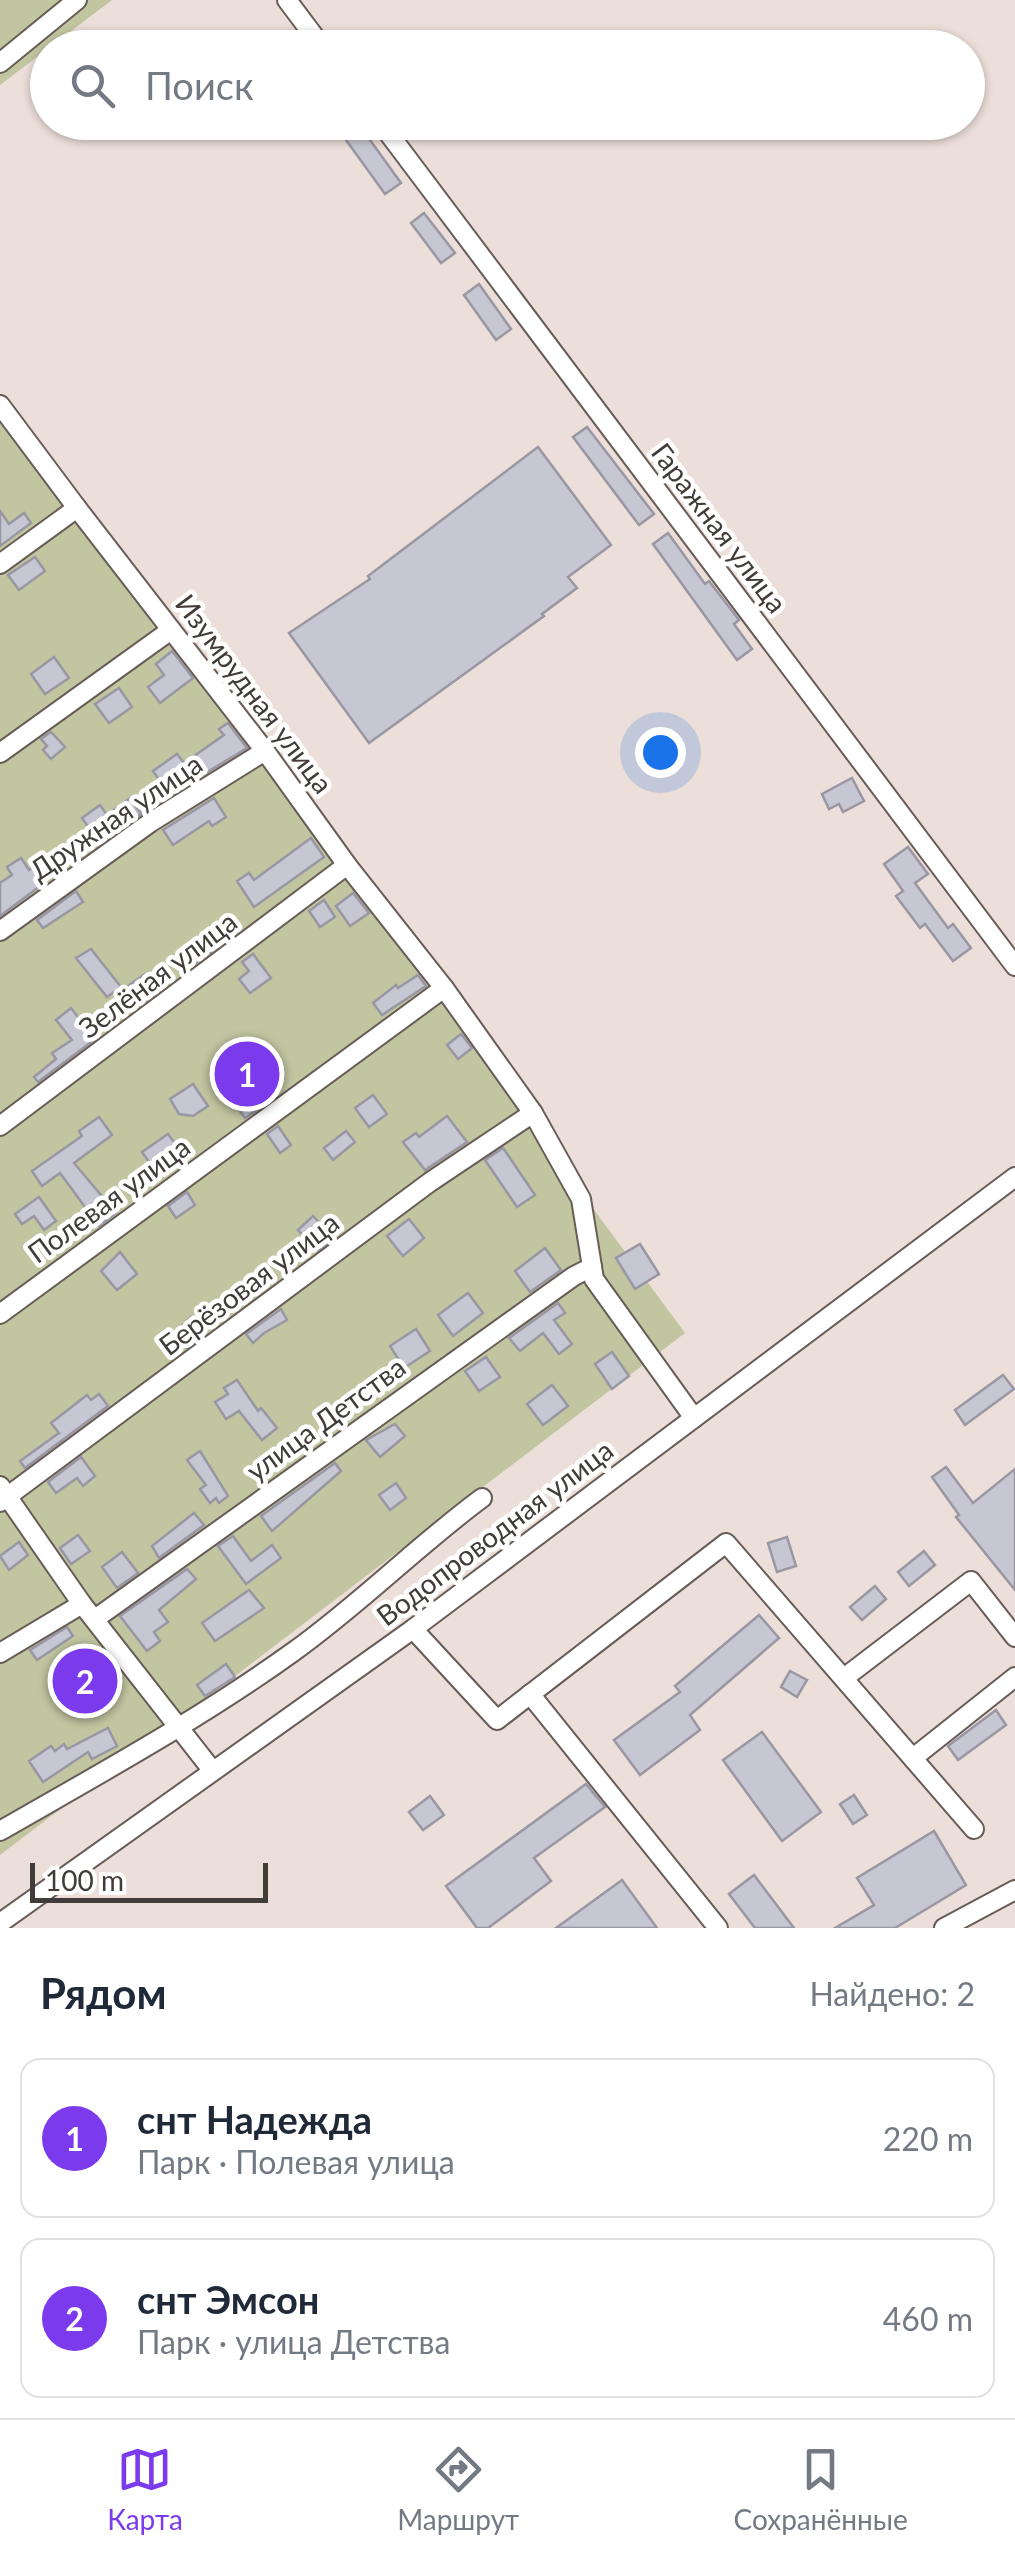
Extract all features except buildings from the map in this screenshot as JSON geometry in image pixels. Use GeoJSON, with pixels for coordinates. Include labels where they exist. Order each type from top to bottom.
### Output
{"type":"FeatureCollection","features":[{"type":"Feature","properties":{"kind":"street"},"geometry":{"type":"LineString","coordinates":[[41,30],[77,0]]}},
{"type":"Feature","properties":{"kind":"street"},"geometry":{"type":"LineString","coordinates":[[288,0],[310,30]]}},
{"type":"Feature","properties":{"kind":"street"},"geometry":{"type":"LineString","coordinates":[[0,64],[30,39]]}},
{"type":"Feature","properties":{"kind":"street","name":"Гаражная улица"},"geometry":{"type":"LineString","coordinates":[[394,140],[1015,966]]}},
{"type":"Feature","properties":{"kind":"street","name":"Изумрудная улица"},"geometry":{"type":"LineString","coordinates":[[0,405],[265,751],[347,866],[444,988],[533,1113],[581,1199],[594,1279],[694,1418]]}},
{"type":"Feature","properties":{"kind":"street"},"geometry":{"type":"LineString","coordinates":[[0,564],[77,508]]}},
{"type":"Feature","properties":{"kind":"street"},"geometry":{"type":"LineString","coordinates":[[0,753],[171,630]]}},
{"type":"Feature","properties":{"kind":"street","name":"Дружная улица"},"geometry":{"type":"LineString","coordinates":[[0,931],[151,822],[265,751]]}},
{"type":"Feature","properties":{"kind":"street","name":"Зелёная улица"},"geometry":{"type":"LineString","coordinates":[[0,1126],[347,866]]}},
{"type":"Feature","properties":{"kind":"street","name":"Полевая улица"},"geometry":{"type":"LineString","coordinates":[[0,1314],[444,988]]}},
{"type":"Feature","properties":{"kind":"street","name":"Берёзовая улица"},"geometry":{"type":"LineString","coordinates":[[3,1495],[430,1182],[533,1113]]}},
{"type":"Feature","properties":{"kind":"street","name":"Водопроводная улица"},"geometry":{"type":"LineString","coordinates":[[0,1923],[413,1629],[1015,1177]]}},
{"type":"Feature","properties":{"kind":"street","name":"улица Детства"},"geometry":{"type":"LineString","coordinates":[[0,1653],[88,1611],[592,1266]]}},
{"type":"Feature","properties":{"kind":"street"},"geometry":{"type":"LineString","coordinates":[[3,1495],[212,1770]]}},
{"type":"Feature","properties":{"kind":"street"},"geometry":{"type":"LineString","coordinates":[[0,1831],[181,1728],[296,1651],[431,1536],[482,1498]]}},
{"type":"Feature","properties":{"kind":"street"},"geometry":{"type":"LineString","coordinates":[[413,1629],[496,1720],[726,1542],[974,1830]]}},
{"type":"Feature","properties":{"kind":"street"},"geometry":{"type":"LineString","coordinates":[[844,1678],[971,1580],[1015,1637]]}},
{"type":"Feature","properties":{"kind":"street"},"geometry":{"type":"LineString","coordinates":[[913,1758],[1015,1677]]}},
{"type":"Feature","properties":{"kind":"street"},"geometry":{"type":"LineString","coordinates":[[530,1694],[718,1928]]}},
{"type":"Feature","properties":{"kind":"street"},"geometry":{"type":"LineString","coordinates":[[944,1928],[1015,1890]]}},
{"type":"Feature","properties":{"kind":"green space"},"geometry":{"type":"Polygon","coordinates":[[[0,0],[112,0],[72,30],[30,30],[30,62],[0,85],[0,0]]]}},
{"type":"Feature","properties":{"kind":"green space"},"geometry":{"type":"Polygon","coordinates":[[[0,405],[685,1333],[0,1855],[0,405]]]}},
{"type":"Feature","properties":{"kind":"place","name":"снт Надежда"},"geometry":{"type":"Point","coordinates":[247,1074]}},
{"type":"Feature","properties":{"kind":"place","name":"снт Эмсон"},"geometry":{"type":"Point","coordinates":[85,1681]}}]}
